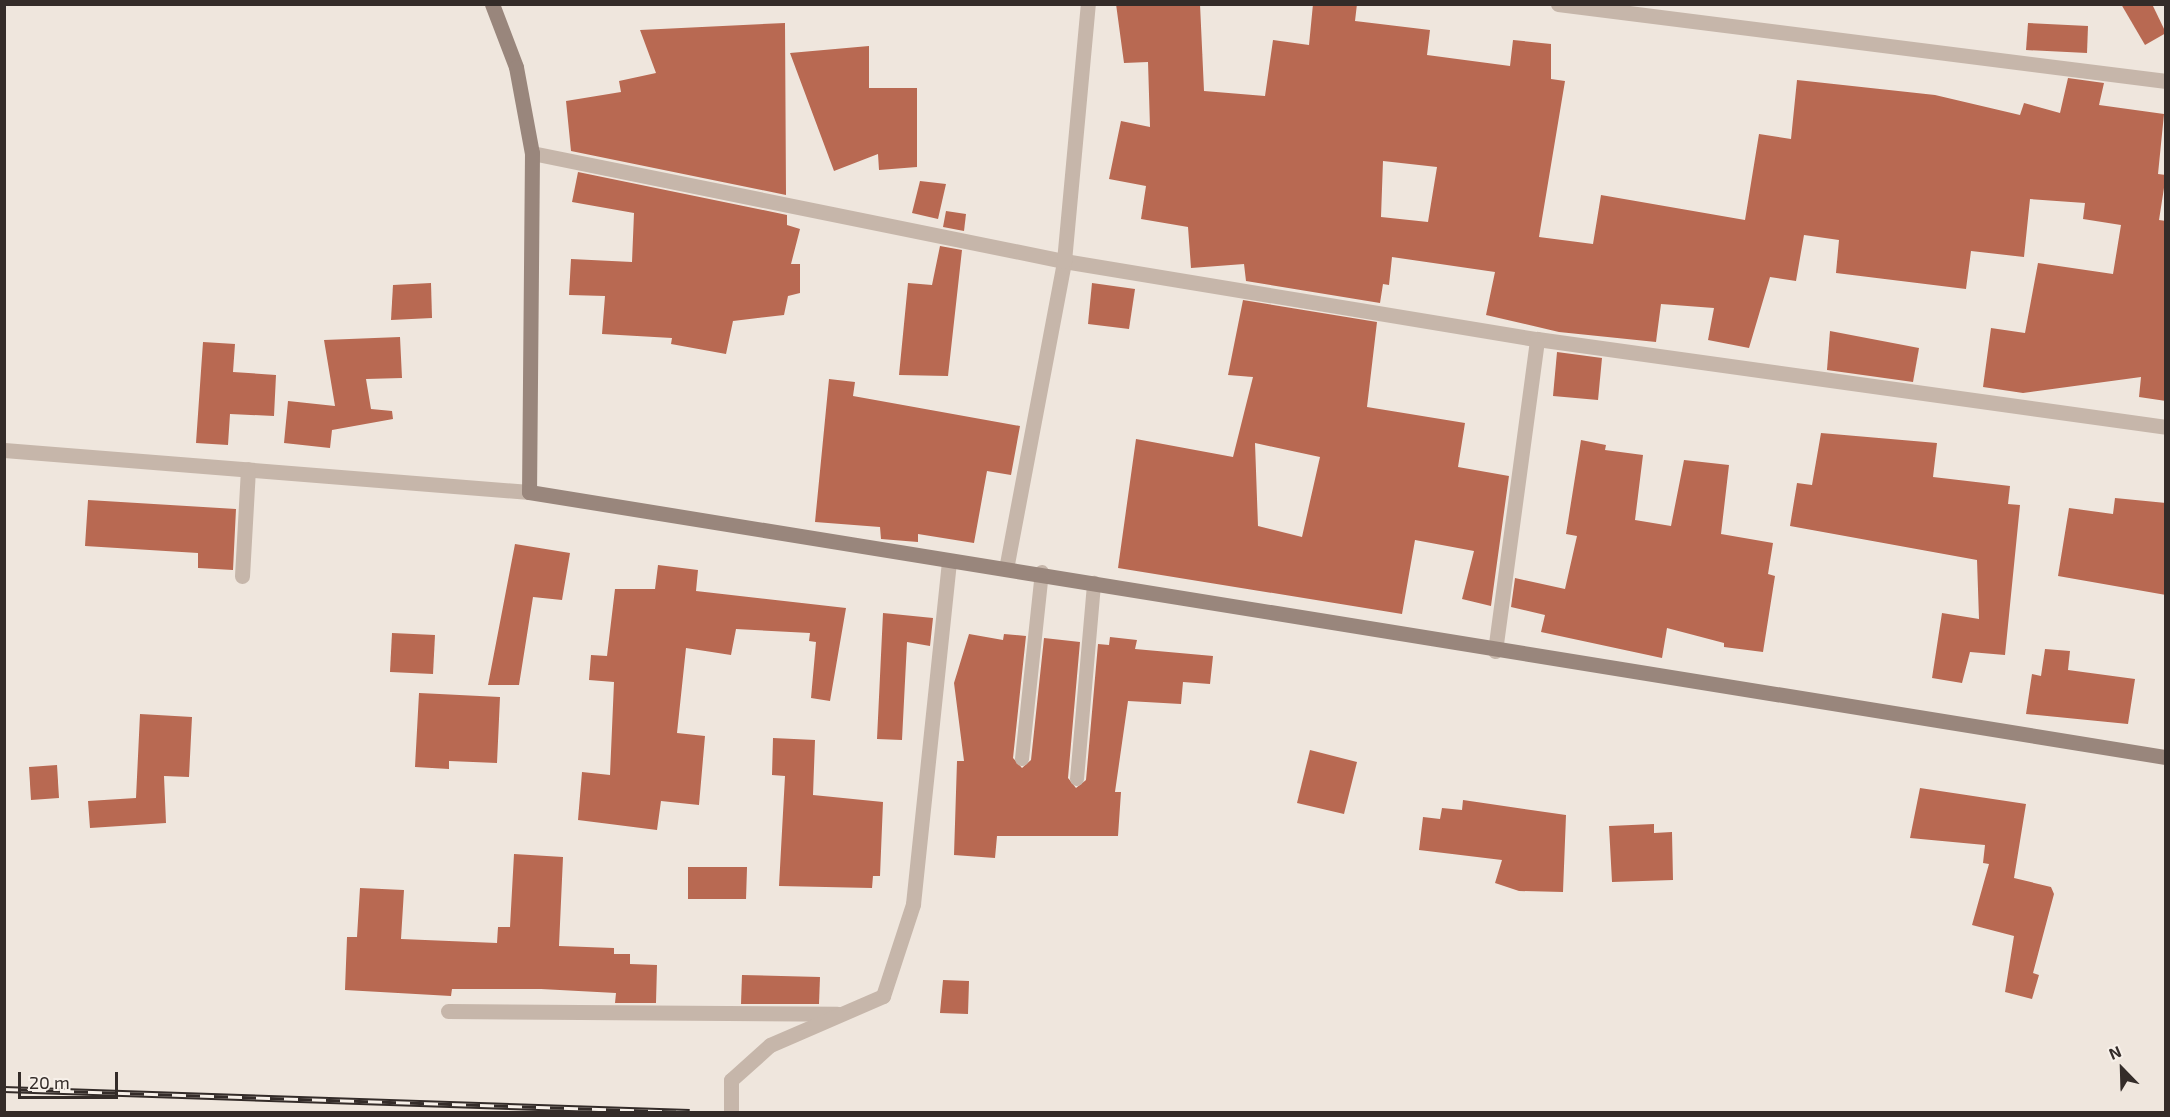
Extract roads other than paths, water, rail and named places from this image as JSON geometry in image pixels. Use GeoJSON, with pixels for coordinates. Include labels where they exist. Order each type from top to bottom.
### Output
{"type":"FeatureCollection","features":[{"type":"Feature","properties":{"kind":"main road"},"geometry":{"type":"LineString","coordinates":[[492,4],[516,67],[532,153],[529,492],[949,561],[1042,572],[1496,651],[2166,757]]}},
{"type":"Feature","properties":{"kind":"street"},"geometry":{"type":"LineString","coordinates":[[1006,569],[1064,261],[1088,4]]}},
{"type":"Feature","properties":{"kind":"street"},"geometry":{"type":"LineString","coordinates":[[1558,4],[2166,81]]}},
{"type":"Feature","properties":{"kind":"street"},"geometry":{"type":"LineString","coordinates":[[532,153],[1064,261],[1537,339],[2166,426]]}},
{"type":"Feature","properties":{"kind":"street"},"geometry":{"type":"LineString","coordinates":[[1496,651],[1537,339]]}},
{"type":"Feature","properties":{"kind":"street"},"geometry":{"type":"LineString","coordinates":[[4,450],[529,492]]}},
{"type":"Feature","properties":{"kind":"street"},"geometry":{"type":"LineString","coordinates":[[242,576],[248,469]]}},
{"type":"Feature","properties":{"kind":"street"},"geometry":{"type":"LineString","coordinates":[[731,1113],[731,1080],[770,1044],[846,1014],[883,996],[913,904],[949,561]]}},
{"type":"Feature","properties":{"kind":"street"},"geometry":{"type":"LineString","coordinates":[[448,1011],[846,1014]]}},
{"type":"Feature","properties":{"kind":"lane"},"geometry":{"type":"LineString","coordinates":[[1022,759],[1042,572]]}},
{"type":"Feature","properties":{"kind":"lane"},"geometry":{"type":"LineString","coordinates":[[1077,779],[1094,582]]}},
{"type":"Feature","properties":{"kind":"railway"},"geometry":{"type":"LineString","coordinates":[[4,1089],[690,1112]]}}]}
